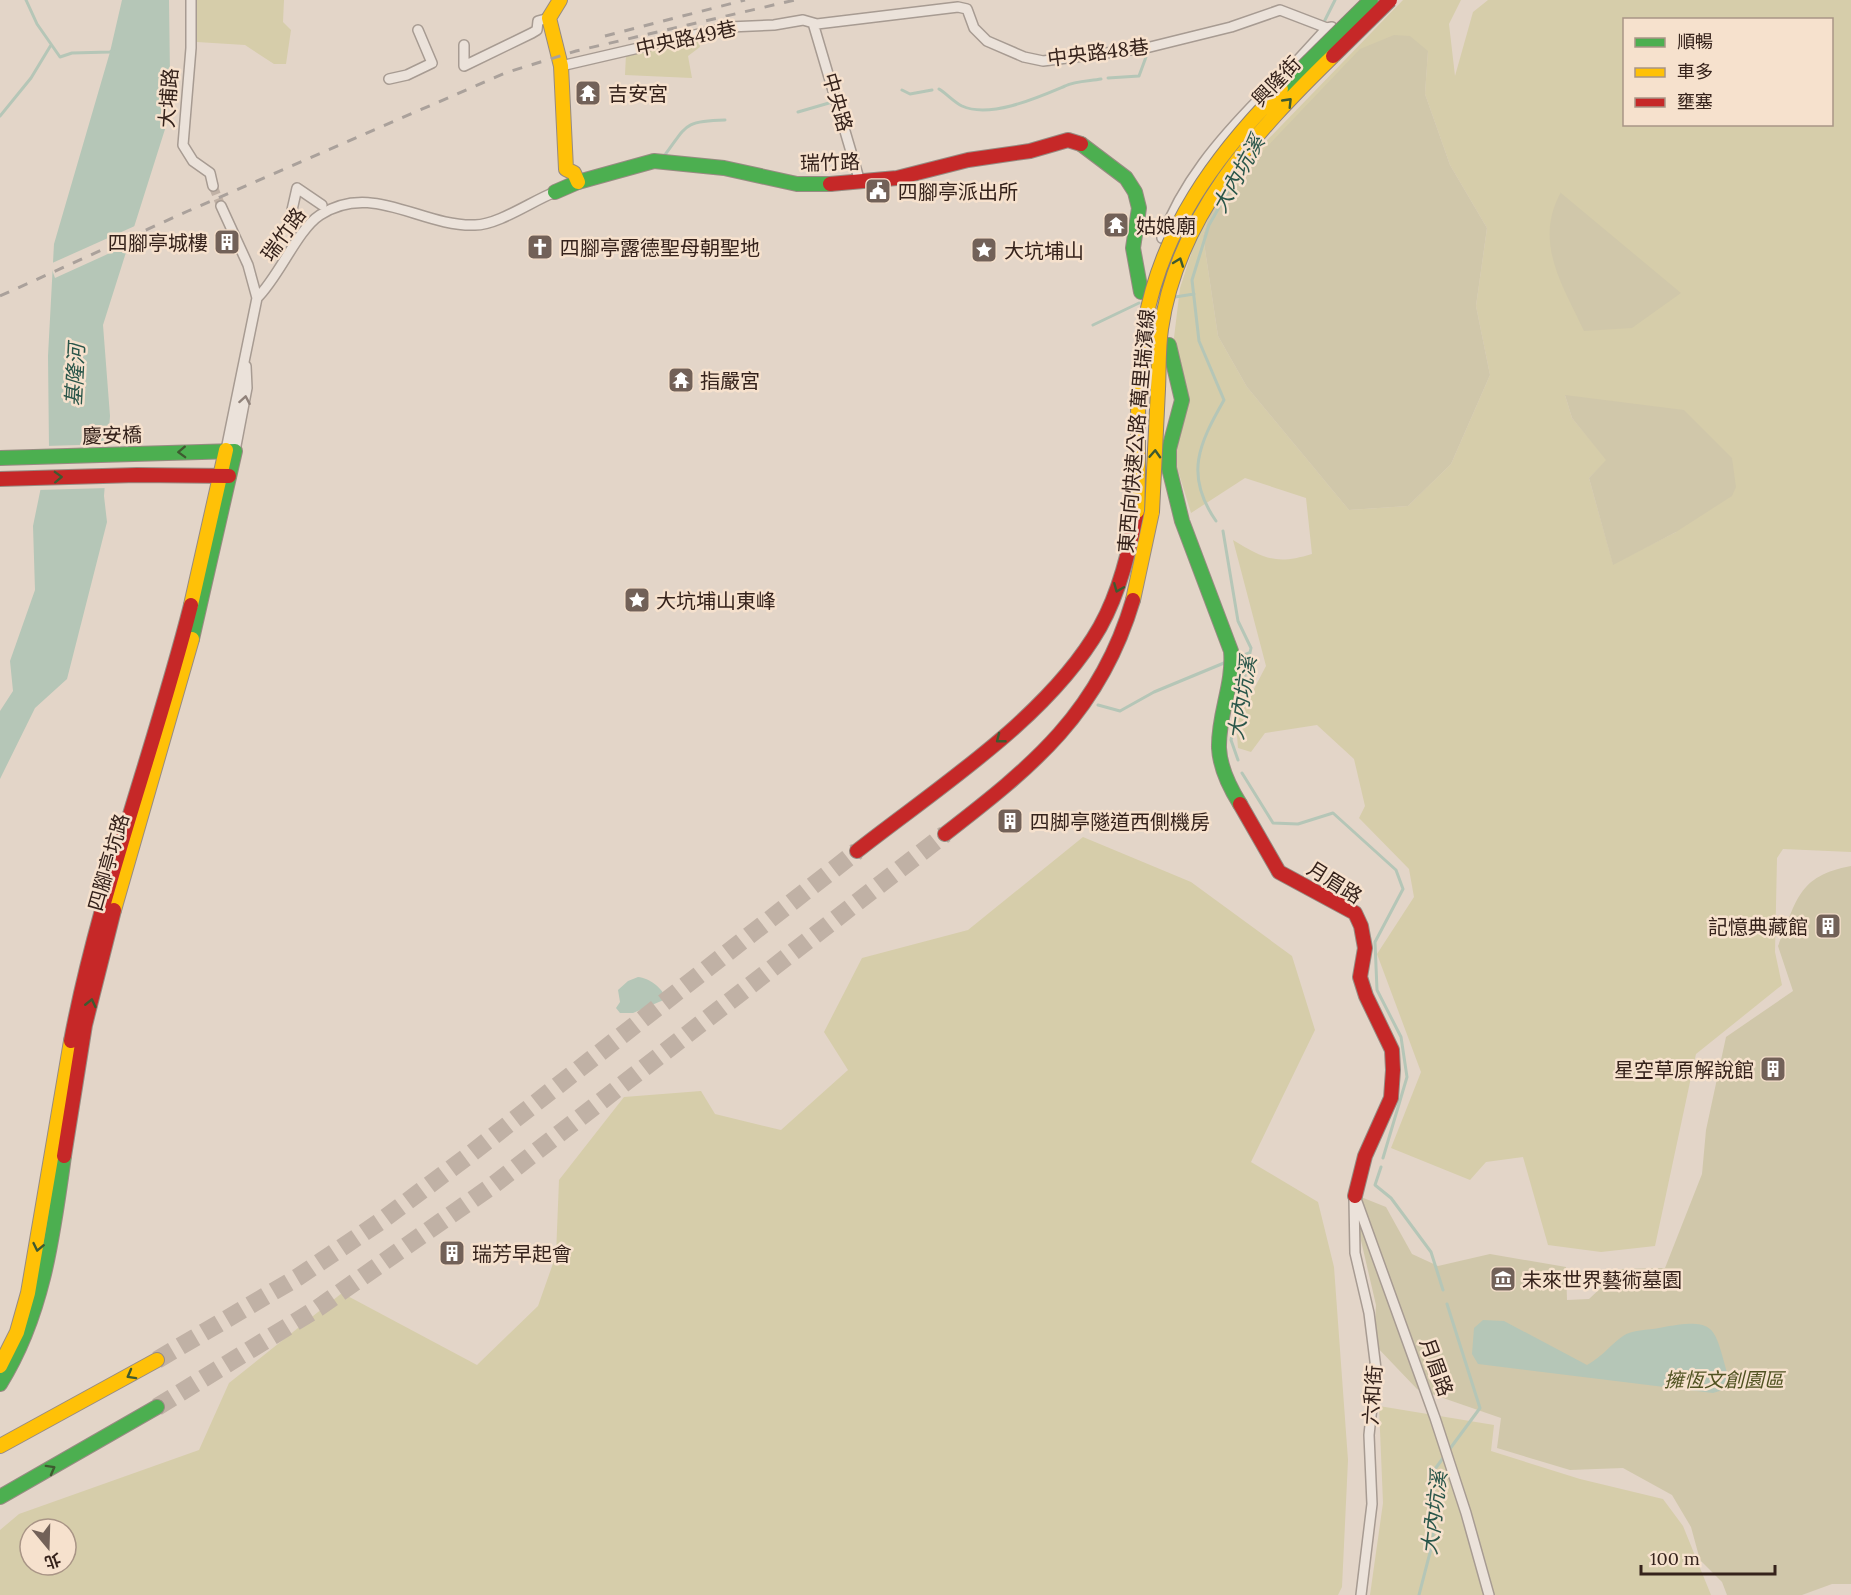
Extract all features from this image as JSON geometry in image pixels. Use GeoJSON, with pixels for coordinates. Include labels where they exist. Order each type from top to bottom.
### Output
{"type":"FeatureCollection","features":[{"type":"Feature","properties":{"kind":"main road"},"geometry":{"type":"LineString","coordinates":[[555,192],[566,169],[559,61],[549,18],[560,0]]}},
{"type":"Feature","properties":{"kind":"main road","name":"東西向快速公路 萬里瑞濱線"},"geometry":{"type":"LineString","coordinates":[[857,851],[1026,719],[1074,667],[1093,640],[1119,587],[1132,546],[1137,511],[1145,325],[1165,255],[1180,220],[1200,183],[1235,139],[1371,0]]}},
{"type":"Feature","properties":{"kind":"main road","name":"東西向快速公路 萬里瑞濱線"},"geometry":{"type":"LineString","coordinates":[[945,834],[1041,756],[1090,697],[1124,634],[1138,590],[1152,512],[1161,326],[1172,280],[1194,225],[1213,190],[1245,147],[1390,0]]}},
{"type":"Feature","properties":{"kind":"main road","name":"瑞竹路"},"geometry":{"type":"LineString","coordinates":[[555,192],[578,182],[654,161],[724,168],[797,184],[821,185],[897,178],[968,160],[1030,151],[1068,140],[1083,145],[1126,178],[1135,192],[1139,208],[1133,248],[1144,297]]}},
{"type":"Feature","properties":{"kind":"main road"},"geometry":{"type":"LineString","coordinates":[[566,169],[574,173],[578,182]]}},
{"type":"Feature","properties":{"kind":"main road","name":"月眉路"},"geometry":{"type":"LineString","coordinates":[[1169,345],[1182,400],[1169,449],[1169,468],[1182,521],[1231,651],[1233,672],[1220,733],[1219,749],[1223,769],[1279,872],[1355,913],[1361,926],[1365,948],[1360,977],[1366,996],[1392,1050],[1391,1098],[1384,1120],[1365,1156],[1355,1196]]}},
{"type":"Feature","properties":{"kind":"main road","name":"慶安橋"},"geometry":{"type":"LineString","coordinates":[[0,458],[231,451]]}},
{"type":"Feature","properties":{"kind":"main road","name":"四腳亭坑路"},"geometry":{"type":"LineString","coordinates":[[0,1366],[18,1326],[28,1293],[42,1224],[77,1008],[126,830],[168,694],[231,451]]}},
{"type":"Feature","properties":{"kind":"main road","name":"慶安橋"},"geometry":{"type":"LineString","coordinates":[[0,479],[137,475],[225,476]]}},
{"type":"Feature","properties":{"kind":"main road","name":"四腳亭坑路"},"geometry":{"type":"LineString","coordinates":[[0,1384],[18,1356],[35,1308],[52,1235],[86,1020],[109,929],[182,677],[225,476]]}},
{"type":"Feature","properties":{"kind":"main road"},"geometry":{"type":"LineString","coordinates":[[0,1445],[157,1360]]}},
{"type":"Feature","properties":{"kind":"main road"},"geometry":{"type":"LineString","coordinates":[[0,1497],[157,1407]]}},
{"type":"Feature","properties":{"kind":"street","name":"大埔路"},"geometry":{"type":"LineString","coordinates":[[191,0],[191,48],[183,145],[194,161],[210,173],[213,186]]}},
{"type":"Feature","properties":{"kind":"street"},"geometry":{"type":"LineString","coordinates":[[1366,15],[1377,0]]}},
{"type":"Feature","properties":{"kind":"street","name":"興隆街"},"geometry":{"type":"LineString","coordinates":[[1144,297],[1171,213],[1199,167],[1327,28],[1402,0]]}},
{"type":"Feature","properties":{"kind":"street","name":"中央路48巷"},"geometry":{"type":"LineString","coordinates":[[813,23],[967,9],[974,28],[987,41],[1024,57],[1043,61],[1146,48],[1231,27],[1280,10],[1327,28]]}},
{"type":"Feature","properties":{"kind":"street"},"geometry":{"type":"LineString","coordinates":[[464,45],[465,66],[532,33],[537,30],[538,21],[549,18]]}},
{"type":"Feature","properties":{"kind":"street","name":"中央路49巷"},"geometry":{"type":"LineString","coordinates":[[559,61],[729,27],[774,26],[803,20],[813,23]]}},
{"type":"Feature","properties":{"kind":"street","name":"中央路"},"geometry":{"type":"LineString","coordinates":[[813,23],[860,182]]}},
{"type":"Feature","properties":{"kind":"street"},"geometry":{"type":"LineString","coordinates":[[389,79],[407,75],[432,63],[418,30]]}},
{"type":"Feature","properties":{"kind":"street"},"geometry":{"type":"LineString","coordinates":[[292,210],[297,188],[322,205]]}},
{"type":"Feature","properties":{"kind":"street","name":"瑞竹路"},"geometry":{"type":"LineString","coordinates":[[257,298],[271,284],[304,233],[318,216],[328,210],[370,201],[401,208],[420,217],[477,226],[555,192]]}},
{"type":"Feature","properties":{"kind":"street"},"geometry":{"type":"LineString","coordinates":[[221,206],[248,265],[257,298]]}},
{"type":"Feature","properties":{"kind":"street","name":"四腳亭坑路"},"geometry":{"type":"LineString","coordinates":[[231,451],[245,349],[256,312],[257,298]]}},
{"type":"Feature","properties":{"kind":"street","name":"月眉路"},"geometry":{"type":"LineString","coordinates":[[1355,1196],[1435,1418],[1466,1513],[1489,1595]]}},
{"type":"Feature","properties":{"kind":"street","name":"六和街"},"geometry":{"type":"LineString","coordinates":[[1355,1196],[1352,1212],[1355,1253],[1369,1313],[1376,1369],[1369,1435],[1372,1504],[1361,1595]]}},
{"type":"Feature","properties":{"kind":"shaded area"},"geometry":{"type":"Polygon","coordinates":[[[197,0],[284,0],[283,22],[291,30],[286,64],[274,64],[245,45],[197,42],[197,0]]]}},
{"type":"Feature","properties":{"kind":"shaded area"},"geometry":{"type":"Polygon","coordinates":[[[1403,0],[1461,0],[1449,24],[1455,76],[1473,12],[1488,0],[1851,0],[1851,852],[1783,849],[1777,858],[1775,952],[1782,985],[1696,1054],[1655,1246],[1601,1252],[1548,1245],[1523,1157],[1486,1162],[1470,1180],[1391,1148],[1421,1072],[1377,954],[1414,897],[1409,869],[1359,818],[1365,806],[1354,759],[1317,725],[1265,733],[1251,752],[1238,748],[1236,723],[1266,666],[1233,540],[1253,552],[1271,558],[1289,559],[1312,554],[1306,498],[1245,478],[1191,513],[1172,451],[1186,401],[1173,346],[1180,288],[1209,207],[1244,164],[1403,0]],[[1428,51],[1299,116],[1240,175],[1210,211],[1203,236],[1218,336],[1247,387],[1349,510],[1408,506],[1451,464],[1490,375],[1476,306],[1487,228],[1450,165],[1425,94],[1428,51]],[[1565,395],[1572,418],[1607,460],[1589,478],[1613,564],[1676,532],[1565,395]]]}},
{"type":"Feature","properties":{"kind":"shaded area"},"geometry":{"type":"Polygon","coordinates":[[[698,38],[700,47],[688,56],[692,78],[625,75],[626,54],[698,38]]]}},
{"type":"Feature","properties":{"kind":"shaded area"},"geometry":{"type":"Polygon","coordinates":[[[1083,837],[1191,882],[1292,956],[1315,1030],[1251,1162],[1318,1202],[1334,1267],[1348,1460],[1342,1587],[1338,1595],[0,1595],[0,1530],[19,1514],[199,1450],[229,1383],[342,1293],[477,1365],[538,1306],[556,1255],[559,1180],[624,1097],[701,1091],[715,1114],[781,1130],[848,1070],[824,1032],[862,958],[968,930],[1083,837]]]}},
{"type":"Feature","properties":{"kind":"shaded area"},"geometry":{"type":"Polygon","coordinates":[[[1379,1406],[1494,1425],[1491,1451],[1580,1479],[1663,1499],[1683,1526],[1711,1595],[1370,1595],[1383,1503],[1379,1406]]]}},
{"type":"Feature","properties":{"kind":"green space"},"geometry":{"type":"Polygon","coordinates":[[[1394,35],[1410,36],[1428,51],[1425,94],[1450,165],[1487,228],[1476,306],[1490,375],[1451,464],[1408,506],[1349,510],[1247,387],[1218,336],[1203,236],[1210,211],[1240,175],[1360,49],[1394,35]]]}},
{"type":"Feature","properties":{"kind":"green space"},"geometry":{"type":"Polygon","coordinates":[[[1561,192],[1681,293],[1632,328],[1584,331],[1560,280],[1550,246],[1553,210],[1561,192]]]}},
{"type":"Feature","properties":{"kind":"green space"},"geometry":{"type":"Polygon","coordinates":[[[1565,395],[1684,410],[1732,458],[1736,487],[1732,496],[1676,532],[1613,565],[1589,478],[1606,460],[1572,418],[1565,395]]]}},
{"type":"Feature","properties":{"kind":"green space","name":"擁恆文創園區"},"geometry":{"type":"Polygon","coordinates":[[[1851,866],[1851,1584],[1832,1584],[1802,1595],[1727,1595],[1722,1582],[1700,1560],[1691,1527],[1672,1495],[1623,1468],[1570,1470],[1497,1448],[1501,1418],[1417,1389],[1374,1344],[1376,1305],[1359,1232],[1361,1197],[1386,1207],[1412,1254],[1438,1266],[1490,1254],[1566,1267],[1567,1300],[1589,1299],[1621,1269],[1665,1268],[1702,1174],[1706,1130],[1726,1037],[1793,991],[1778,946],[1795,904],[1801,893],[1819,876],[1851,866]]]}},
{"type":"Feature","properties":{"kind":"water","name":"基隆河"},"geometry":{"type":"Polygon","coordinates":[[[122,0],[169,0],[170,76],[166,126],[103,325],[110,416],[104,496],[107,522],[67,679],[35,708],[0,779],[0,711],[13,691],[10,661],[35,590],[33,526],[49,448],[48,356],[54,244],[110,52],[122,0]]]}},
{"type":"Feature","properties":{"kind":"water"},"geometry":{"type":"Polygon","coordinates":[[[638,977],[655,984],[666,999],[633,1013],[620,1013],[616,1008],[620,1002],[618,990],[628,981],[638,977]]]}},
{"type":"Feature","properties":{"kind":"water"},"geometry":{"type":"Polygon","coordinates":[[[1483,1320],[1504,1321],[1587,1365],[1631,1332],[1679,1325],[1703,1325],[1716,1337],[1729,1379],[1723,1390],[1713,1393],[1478,1364],[1472,1354],[1474,1328],[1483,1320]]]}},
{"type":"Feature","properties":{"kind":"pier"},"geometry":{"type":"Polygon","coordinates":[[[137,225],[132,243],[55,278],[50,264],[137,225]]]}},
{"type":"Feature","properties":{"kind":"pier"},"geometry":{"type":"Polygon","coordinates":[[[111,444],[108,488],[37,490],[46,446],[111,444]]]}},
{"type":"Feature","properties":{"kind":"waterway"},"geometry":{"type":"LineString","coordinates":[[26,0],[37,24],[60,57],[72,53],[113,50]]}},
{"type":"Feature","properties":{"kind":"waterway","name":"大內坑溪"},"geometry":{"type":"LineString","coordinates":[[1325,20],[1335,0]]}},
{"type":"Feature","properties":{"kind":"waterway"},"geometry":{"type":"LineString","coordinates":[[0,116],[31,78],[51,45]]}},
{"type":"Feature","properties":{"kind":"waterway"},"geometry":{"type":"LineString","coordinates":[[1108,78],[1139,76],[1146,57]]}},
{"type":"Feature","properties":{"kind":"waterway"},"geometry":{"type":"LineString","coordinates":[[939,89],[962,106],[986,110],[1014,105],[1073,83],[1101,79]]}},
{"type":"Feature","properties":{"kind":"waterway"},"geometry":{"type":"LineString","coordinates":[[902,90],[910,94],[932,90]]}},
{"type":"Feature","properties":{"kind":"waterway"},"geometry":{"type":"LineString","coordinates":[[798,112],[829,103]]}},
{"type":"Feature","properties":{"kind":"waterway"},"geometry":{"type":"LineString","coordinates":[[664,156],[687,127],[701,122],[725,120]]}},
{"type":"Feature","properties":{"kind":"waterway","name":"大內坑溪"},"geometry":{"type":"LineString","coordinates":[[1216,521],[1200,489],[1198,474],[1202,445],[1224,400],[1199,341],[1192,280],[1209,225],[1238,174]]}},
{"type":"Feature","properties":{"kind":"waterway"},"geometry":{"type":"LineString","coordinates":[[1175,297],[1194,294]]}},
{"type":"Feature","properties":{"kind":"waterway"},"geometry":{"type":"LineString","coordinates":[[1093,325],[1139,303]]}},
{"type":"Feature","properties":{"kind":"waterway","name":"大內坑溪"},"geometry":{"type":"LineString","coordinates":[[1223,531],[1238,621],[1251,648],[1231,740],[1238,760]]}},
{"type":"Feature","properties":{"kind":"waterway"},"geometry":{"type":"LineString","coordinates":[[1239,657],[1249,653]]}},
{"type":"Feature","properties":{"kind":"waterway"},"geometry":{"type":"LineString","coordinates":[[1098,705],[1120,711],[1154,692],[1224,663]]}},
{"type":"Feature","properties":{"kind":"waterway","name":"大內坑溪"},"geometry":{"type":"LineString","coordinates":[[1242,773],[1273,823],[1298,824],[1333,813],[1396,870],[1403,889],[1375,942],[1377,990],[1401,1037],[1407,1077],[1383,1158]]}},
{"type":"Feature","properties":{"kind":"waterway","name":"大內坑溪"},"geometry":{"type":"LineString","coordinates":[[1381,1167],[1375,1185],[1391,1198],[1431,1252],[1443,1290]]}},
{"type":"Feature","properties":{"kind":"waterway","name":"大內坑溪"},"geometry":{"type":"LineString","coordinates":[[1419,1595],[1433,1541],[1435,1469],[1480,1408],[1447,1304]]}},
{"type":"Feature","properties":{"kind":"tunnel"},"geometry":{"type":"LineString","coordinates":[[213,186],[221,206]]}},
{"type":"Feature","properties":{"kind":"tunnel"},"geometry":{"type":"LineString","coordinates":[[157,1407],[318,1308],[492,1186],[945,834]]}},
{"type":"Feature","properties":{"kind":"tunnel"},"geometry":{"type":"LineString","coordinates":[[157,1360],[298,1277],[381,1221],[468,1156],[857,851]]}},
{"type":"Feature","properties":{"kind":"railway"},"geometry":{"type":"LineString","coordinates":[[605,36],[745,0]]}},
{"type":"Feature","properties":{"kind":"railway"},"geometry":{"type":"LineString","coordinates":[[0,296],[188,211],[505,73],[576,51],[795,0]]}},
{"type":"Feature","properties":{"kind":"traffic: fast"},"geometry":{"type":"LineString","coordinates":[[1281,89],[1371,0]]}},
{"type":"Feature","properties":{"kind":"traffic: fast"},"geometry":{"type":"LineString","coordinates":[[1081,144],[1126,178],[1135,192],[1139,208],[1133,248],[1141,292]]}},
{"type":"Feature","properties":{"kind":"traffic: fast"},"geometry":{"type":"LineString","coordinates":[[555,192],[578,182],[654,161],[724,168],[797,184],[830,184]]}},
{"type":"Feature","properties":{"kind":"traffic: fast"},"geometry":{"type":"LineString","coordinates":[[1169,345],[1182,400],[1169,449],[1169,468],[1182,521],[1231,651],[1230,676],[1219,735],[1219,748],[1226,778],[1240,804]]}},
{"type":"Feature","properties":{"kind":"traffic: fast"},"geometry":{"type":"LineString","coordinates":[[0,458],[235,451],[192,639]]}},
{"type":"Feature","properties":{"kind":"traffic: fast"},"geometry":{"type":"LineString","coordinates":[[0,1384],[15,1358],[36,1303],[50,1245],[64,1156]]}},
{"type":"Feature","properties":{"kind":"traffic: fast"},"geometry":{"type":"LineString","coordinates":[[0,1497],[157,1407]]}},
{"type":"Feature","properties":{"kind":"traffic: slow"},"geometry":{"type":"LineString","coordinates":[[560,0],[549,18],[561,66],[566,169],[574,173],[578,182]]}},
{"type":"Feature","properties":{"kind":"traffic: slow"},"geometry":{"type":"LineString","coordinates":[[1152,512],[1160,337],[1170,288],[1184,250],[1202,213],[1249,146],[1275,115],[1333,56]]}},
{"type":"Feature","properties":{"kind":"traffic: slow"},"geometry":{"type":"LineString","coordinates":[[1137,511],[1138,417],[1142,346],[1153,289],[1164,256],[1178,225],[1213,168],[1257,114],[1281,89]]}},
{"type":"Feature","properties":{"kind":"traffic: slow"},"geometry":{"type":"LineString","coordinates":[[191,605],[226,450]]}},
{"type":"Feature","properties":{"kind":"traffic: slow"},"geometry":{"type":"LineString","coordinates":[[1133,600],[1152,512]]}},
{"type":"Feature","properties":{"kind":"traffic: slow"},"geometry":{"type":"LineString","coordinates":[[114,910],[192,639]]}},
{"type":"Feature","properties":{"kind":"traffic: slow"},"geometry":{"type":"LineString","coordinates":[[0,1366],[17,1332],[28,1293],[71,1041]]}},
{"type":"Feature","properties":{"kind":"traffic: slow"},"geometry":{"type":"LineString","coordinates":[[0,1446],[157,1360]]}},
{"type":"Feature","properties":{"kind":"traffic: jam"},"geometry":{"type":"LineString","coordinates":[[1333,56],[1390,0]]}},
{"type":"Feature","properties":{"kind":"traffic: jam"},"geometry":{"type":"LineString","coordinates":[[830,184],[897,178],[968,160],[1030,151],[1068,140],[1081,144]]}},
{"type":"Feature","properties":{"kind":"traffic: jam"},"geometry":{"type":"LineString","coordinates":[[0,479],[137,475],[229,476]]}},
{"type":"Feature","properties":{"kind":"traffic: jam"},"geometry":{"type":"LineString","coordinates":[[857,851],[956,776],[1022,721],[1052,691],[1078,660],[1100,627],[1113,599],[1127,556],[1137,511]]}},
{"type":"Feature","properties":{"kind":"traffic: jam"},"geometry":{"type":"LineString","coordinates":[[945,834],[1007,784],[1060,734],[1102,674],[1119,639],[1133,600]]}},
{"type":"Feature","properties":{"kind":"traffic: jam"},"geometry":{"type":"LineString","coordinates":[[71,1041],[96,931],[191,605]]}},
{"type":"Feature","properties":{"kind":"traffic: jam"},"geometry":{"type":"LineString","coordinates":[[1240,804],[1279,872],[1355,913],[1361,926],[1365,948],[1360,977],[1366,996],[1392,1050],[1393,1070],[1391,1098],[1365,1156],[1355,1196]]}},
{"type":"Feature","properties":{"kind":"traffic: jam"},"geometry":{"type":"LineString","coordinates":[[64,1156],[85,1025],[114,910]]}},
{"type":"Feature","properties":{"kind":"place","name":"吉安宮"},"geometry":{"type":"Point","coordinates":[588,93]}},
{"type":"Feature","properties":{"kind":"place","name":"四腳亭派出所"},"geometry":{"type":"Point","coordinates":[878,191]}},
{"type":"Feature","properties":{"kind":"place","name":"姑娘廟"},"geometry":{"type":"Point","coordinates":[1116,225]}},
{"type":"Feature","properties":{"kind":"place","name":"四腳亭城樓"},"geometry":{"type":"Point","coordinates":[227,242]}},
{"type":"Feature","properties":{"kind":"place","name":"四腳亭露德聖母朝聖地"},"geometry":{"type":"Point","coordinates":[540,247]}},
{"type":"Feature","properties":{"kind":"place","name":"大坑埔山"},"geometry":{"type":"Point","coordinates":[984,250]}},
{"type":"Feature","properties":{"kind":"place","name":"指嚴宮"},"geometry":{"type":"Point","coordinates":[681,380]}},
{"type":"Feature","properties":{"kind":"place","name":"大坑埔山東峰"},"geometry":{"type":"Point","coordinates":[637,600]}},
{"type":"Feature","properties":{"kind":"place","name":"四脚亭隧道西側機房"},"geometry":{"type":"Point","coordinates":[1010,821]}},
{"type":"Feature","properties":{"kind":"place","name":"記憶典藏館"},"geometry":{"type":"Point","coordinates":[1828,926]}},
{"type":"Feature","properties":{"kind":"place","name":"星空草原解說館"},"geometry":{"type":"Point","coordinates":[1773,1069]}},
{"type":"Feature","properties":{"kind":"place","name":"瑞芳早起會"},"geometry":{"type":"Point","coordinates":[452,1253]}},
{"type":"Feature","properties":{"kind":"place","name":"未來世界藝術墓園"},"geometry":{"type":"Point","coordinates":[1503,1279]}}]}
